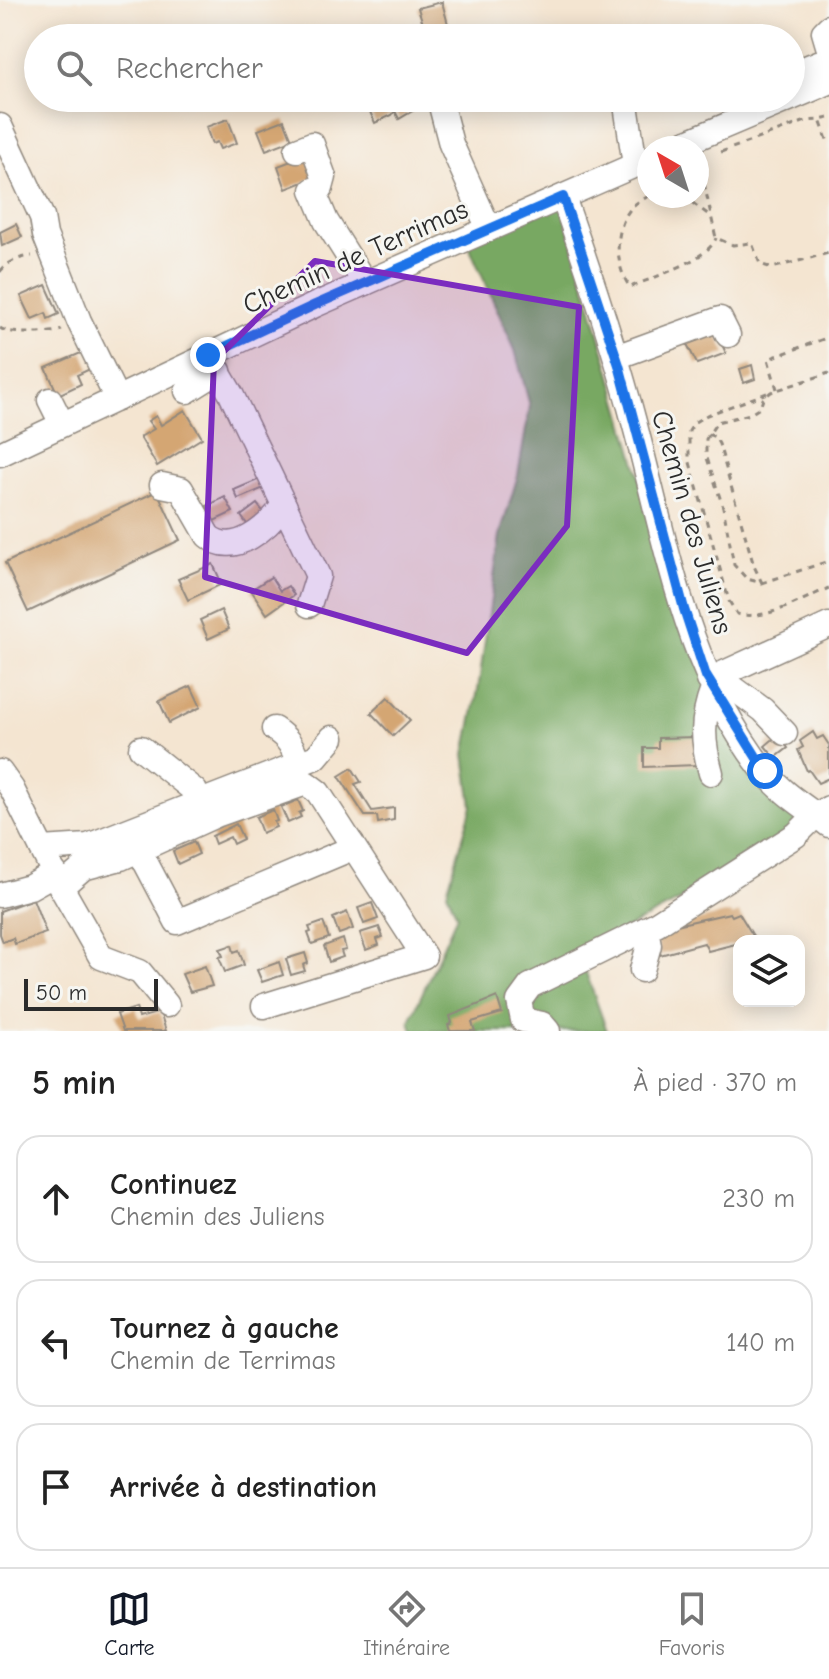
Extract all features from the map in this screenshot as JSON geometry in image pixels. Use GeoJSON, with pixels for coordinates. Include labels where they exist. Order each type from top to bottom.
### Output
{"type":"FeatureCollection","features":[{"type":"Feature","properties":{"kind":"street"},"geometry":{"type":"LineString","coordinates":[[829,27],[824,32],[829,49]]}},
{"type":"Feature","properties":{"kind":"street"},"geometry":{"type":"LineString","coordinates":[[805,68],[829,62]]}},
{"type":"Feature","properties":{"kind":"street"},"geometry":{"type":"LineString","coordinates":[[805,92],[829,82]]}},
{"type":"Feature","properties":{"kind":"street"},"geometry":{"type":"LineString","coordinates":[[443,112],[451,144],[489,229]]}},
{"type":"Feature","properties":{"kind":"street"},"geometry":{"type":"LineString","coordinates":[[629,112],[637,143]]}},
{"type":"Feature","properties":{"kind":"street"},"geometry":{"type":"LineString","coordinates":[[701,136],[758,112]]}},
{"type":"Feature","properties":{"kind":"street"},"geometry":{"type":"LineString","coordinates":[[2,135],[42,217],[51,251],[79,321],[117,399]]}},
{"type":"Feature","properties":{"kind":"street"},"geometry":{"type":"LineString","coordinates":[[297,150],[312,144],[324,177],[321,188],[313,190],[326,221],[365,283]]}},
{"type":"Feature","properties":{"kind":"street","name":"Chemin de Terrimas"},"geometry":{"type":"LineString","coordinates":[[0,454],[117,399],[214,363],[365,283],[637,164]]}},
{"type":"Feature","properties":{"kind":"street","name":"Chemin des Juliens"},"geometry":{"type":"LineString","coordinates":[[563,197],[616,357],[684,609],[713,682],[765,771],[793,801],[825,816]]}},
{"type":"Feature","properties":{"kind":"street"},"geometry":{"type":"LineString","coordinates":[[616,357],[720,319],[728,335]]}},
{"type":"Feature","properties":{"kind":"street"},"geometry":{"type":"LineString","coordinates":[[187,391],[214,363],[318,576],[309,605]]}},
{"type":"Feature","properties":{"kind":"street"},"geometry":{"type":"LineString","coordinates":[[50,400],[62,424]]}},
{"type":"Feature","properties":{"kind":"street"},"geometry":{"type":"LineString","coordinates":[[162,485],[181,489],[208,536],[215,542],[230,545],[257,534],[272,522],[284,505]]}},
{"type":"Feature","properties":{"kind":"street"},"geometry":{"type":"LineString","coordinates":[[713,682],[829,625]]}},
{"type":"Feature","properties":{"kind":"street"},"geometry":{"type":"LineString","coordinates":[[713,682],[763,710],[785,733]]}},
{"type":"Feature","properties":{"kind":"street"},"geometry":{"type":"LineString","coordinates":[[711,773],[703,745],[704,721],[713,682]]}},
{"type":"Feature","properties":{"kind":"street"},"geometry":{"type":"LineString","coordinates":[[274,729],[286,737],[296,753],[298,764]]}},
{"type":"Feature","properties":{"kind":"street"},"geometry":{"type":"LineString","coordinates":[[42,849],[88,846],[316,757],[332,738]]}},
{"type":"Feature","properties":{"kind":"street"},"geometry":{"type":"LineString","coordinates":[[141,748],[195,791],[198,803]]}},
{"type":"Feature","properties":{"kind":"street"},"geometry":{"type":"LineString","coordinates":[[0,772],[101,957],[140,972],[167,1005]]}},
{"type":"Feature","properties":{"kind":"street"},"geometry":{"type":"LineString","coordinates":[[0,895],[58,880],[83,868],[121,858],[216,815],[306,783],[318,792],[424,956],[264,1006]]}},
{"type":"Feature","properties":{"kind":"street"},"geometry":{"type":"LineString","coordinates":[[548,1031],[542,1024],[520,1025],[519,1001],[530,986],[688,905],[825,816]]}},
{"type":"Feature","properties":{"kind":"street"},"geometry":{"type":"LineString","coordinates":[[139,850],[177,922],[343,852],[352,844]]}},
{"type":"Feature","properties":{"kind":"street"},"geometry":{"type":"LineString","coordinates":[[642,970],[649,945],[646,929]]}},
{"type":"Feature","properties":{"kind":"path"},"geometry":{"type":"LineString","coordinates":[[637,204],[620,229],[618,253],[624,279],[630,287],[713,247],[716,238],[698,161],[806,121],[829,118]]}},
{"type":"Feature","properties":{"kind":"path"},"geometry":{"type":"LineString","coordinates":[[820,120],[829,145]]}},
{"type":"Feature","properties":{"kind":"path"},"geometry":{"type":"LineString","coordinates":[[700,208],[711,216]]}},
{"type":"Feature","properties":{"kind":"path"},"geometry":{"type":"LineString","coordinates":[[716,238],[733,245],[752,243],[760,264],[772,268],[829,253]]}},
{"type":"Feature","properties":{"kind":"path"},"geometry":{"type":"LineString","coordinates":[[0,272],[5,265],[24,256],[43,255],[51,251]]}},
{"type":"Feature","properties":{"kind":"path"},"geometry":{"type":"LineString","coordinates":[[0,328],[6,333],[26,331],[42,335],[59,332],[79,321]]}},
{"type":"Feature","properties":{"kind":"path"},"geometry":{"type":"LineString","coordinates":[[777,390],[768,359],[829,337]]}},
{"type":"Feature","properties":{"kind":"path"},"geometry":{"type":"LineString","coordinates":[[829,373],[707,415],[695,422],[689,431],[689,459],[729,601],[737,614],[750,617],[766,615],[829,588]]}},
{"type":"Feature","properties":{"kind":"path"},"geometry":{"type":"LineString","coordinates":[[771,392],[763,399],[760,408],[750,414],[717,422],[708,434],[706,455],[723,507],[734,565],[747,579],[762,583],[829,561]]}},
{"type":"Feature","properties":{"kind":"path"},"geometry":{"type":"LineString","coordinates":[[708,434],[715,437],[719,444],[754,566],[762,583]]}},
{"type":"Feature","properties":{"kind":"highlighted area"},"geometry":{"type":"Polygon","coordinates":[[[315,261],[579,307],[567,526],[467,653],[205,577],[214,361],[315,261]]]}},
{"type":"Feature","properties":{"kind":"green space"},"geometry":{"type":"Polygon","coordinates":[[[562,203],[687,643],[804,821],[719,880],[579,953],[607,1031],[413,1031],[410,1021],[457,915],[447,892],[472,806],[465,754],[478,690],[500,535],[518,475],[530,406],[515,350],[468,244],[562,203]]]}},
{"type":"Feature","properties":{"kind":"building"},"geometry":{"type":"Polygon","coordinates":[[[442,2],[448,24],[423,24],[418,8],[442,2]]]}},
{"type":"Feature","properties":{"kind":"building"},"geometry":{"type":"Polygon","coordinates":[[[370,112],[394,112],[392,115],[375,123],[370,112]]]}},
{"type":"Feature","properties":{"kind":"building"},"geometry":{"type":"Polygon","coordinates":[[[396,112],[411,112],[399,119],[396,112]]]}},
{"type":"Feature","properties":{"kind":"building"},"geometry":{"type":"Polygon","coordinates":[[[228,119],[237,143],[220,149],[217,142],[212,144],[206,127],[228,119]]]}},
{"type":"Feature","properties":{"kind":"building"},"geometry":{"type":"Polygon","coordinates":[[[284,120],[292,140],[266,150],[258,130],[284,120]]]}},
{"type":"Feature","properties":{"kind":"building"},"geometry":{"type":"Polygon","coordinates":[[[307,155],[316,177],[286,189],[278,166],[307,155]]]}},
{"type":"Feature","properties":{"kind":"building"},"geometry":{"type":"Polygon","coordinates":[[[16,224],[22,237],[2,246],[0,232],[16,224]]]}},
{"type":"Feature","properties":{"kind":"building"},"geometry":{"type":"Polygon","coordinates":[[[46,285],[59,314],[48,319],[46,313],[32,319],[21,296],[46,285]]]}},
{"type":"Feature","properties":{"kind":"building"},"geometry":{"type":"Polygon","coordinates":[[[714,328],[726,353],[697,364],[684,338],[714,328]]]}},
{"type":"Feature","properties":{"kind":"building"},"geometry":{"type":"Polygon","coordinates":[[[83,352],[90,369],[77,375],[81,384],[58,395],[46,368],[83,352]]]}},
{"type":"Feature","properties":{"kind":"building"},"geometry":{"type":"Polygon","coordinates":[[[752,365],[755,379],[744,383],[740,369],[752,365]]]}},
{"type":"Feature","properties":{"kind":"building"},"geometry":{"type":"Polygon","coordinates":[[[185,410],[202,438],[157,466],[140,437],[154,429],[148,421],[156,416],[161,425],[185,410]]]}},
{"type":"Feature","properties":{"kind":"building"},"geometry":{"type":"Polygon","coordinates":[[[260,479],[264,488],[238,499],[234,490],[260,479]]]}},
{"type":"Feature","properties":{"kind":"building"},"geometry":{"type":"Polygon","coordinates":[[[157,491],[180,540],[28,612],[5,563],[157,491]]]}},
{"type":"Feature","properties":{"kind":"building"},"geometry":{"type":"Polygon","coordinates":[[[225,497],[233,512],[214,521],[207,506],[225,497]]]}},
{"type":"Feature","properties":{"kind":"building"},"geometry":{"type":"Polygon","coordinates":[[[257,504],[266,515],[250,528],[241,516],[257,504]]]}},
{"type":"Feature","properties":{"kind":"building"},"geometry":{"type":"Polygon","coordinates":[[[213,564],[222,584],[188,600],[178,579],[213,564]]]}},
{"type":"Feature","properties":{"kind":"building"},"geometry":{"type":"Polygon","coordinates":[[[271,577],[280,591],[288,586],[294,595],[267,614],[251,590],[271,577]]]}},
{"type":"Feature","properties":{"kind":"building"},"geometry":{"type":"Polygon","coordinates":[[[221,610],[229,629],[208,639],[200,620],[221,610]]]}},
{"type":"Feature","properties":{"kind":"building"},"geometry":{"type":"Polygon","coordinates":[[[191,686],[201,707],[169,723],[159,701],[191,686]]]}},
{"type":"Feature","properties":{"kind":"building"},"geometry":{"type":"Polygon","coordinates":[[[388,697],[410,720],[393,736],[371,713],[388,697]]]}},
{"type":"Feature","properties":{"kind":"building"},"geometry":{"type":"Polygon","coordinates":[[[813,732],[817,739],[823,736],[829,745],[829,778],[818,783],[807,771],[798,750],[803,747],[800,741],[813,732]]]}},
{"type":"Feature","properties":{"kind":"building"},"geometry":{"type":"Polygon","coordinates":[[[778,735],[788,748],[775,758],[765,746],[778,735]]]}},
{"type":"Feature","properties":{"kind":"building"},"geometry":{"type":"Polygon","coordinates":[[[697,737],[697,765],[644,767],[644,748],[658,748],[658,738],[697,737]]]}},
{"type":"Feature","properties":{"kind":"building"},"geometry":{"type":"Polygon","coordinates":[[[352,768],[361,782],[355,784],[372,811],[394,808],[394,820],[378,823],[377,816],[365,816],[339,776],[352,768]]]}},
{"type":"Feature","properties":{"kind":"building"},"geometry":{"type":"Polygon","coordinates":[[[298,800],[303,811],[299,813],[301,817],[288,823],[281,807],[298,800]]]}},
{"type":"Feature","properties":{"kind":"building"},"geometry":{"type":"Polygon","coordinates":[[[273,810],[276,827],[262,833],[256,817],[273,810]]]}},
{"type":"Feature","properties":{"kind":"building"},"geometry":{"type":"Polygon","coordinates":[[[236,824],[243,839],[233,844],[230,837],[215,844],[212,836],[236,824]]]}},
{"type":"Feature","properties":{"kind":"building"},"geometry":{"type":"Polygon","coordinates":[[[194,842],[199,854],[178,864],[173,851],[194,842]]]}},
{"type":"Feature","properties":{"kind":"building"},"geometry":{"type":"Polygon","coordinates":[[[33,899],[46,933],[15,944],[13,938],[3,942],[0,911],[33,899]]]}},
{"type":"Feature","properties":{"kind":"building"},"geometry":{"type":"Polygon","coordinates":[[[372,903],[378,919],[364,924],[358,908],[372,903]]]}},
{"type":"Feature","properties":{"kind":"building"},"geometry":{"type":"Polygon","coordinates":[[[347,912],[353,929],[339,934],[333,918],[347,912]]]}},
{"type":"Feature","properties":{"kind":"building"},"geometry":{"type":"Polygon","coordinates":[[[739,913],[753,935],[733,935],[733,945],[708,951],[704,943],[660,955],[654,930],[739,913]]]}},
{"type":"Feature","properties":{"kind":"building"},"geometry":{"type":"Polygon","coordinates":[[[323,922],[329,938],[312,944],[309,927],[323,922]]]}},
{"type":"Feature","properties":{"kind":"building"},"geometry":{"type":"Polygon","coordinates":[[[379,927],[383,937],[377,939],[379,945],[366,950],[360,933],[379,927]]]}},
{"type":"Feature","properties":{"kind":"building"},"geometry":{"type":"Polygon","coordinates":[[[343,939],[346,950],[341,951],[343,957],[329,962],[324,946],[343,939]]]}},
{"type":"Feature","properties":{"kind":"building"},"geometry":{"type":"Polygon","coordinates":[[[232,945],[234,952],[239,950],[244,965],[225,972],[219,957],[223,956],[220,949],[232,945]]]}},
{"type":"Feature","properties":{"kind":"building"},"geometry":{"type":"Polygon","coordinates":[[[305,953],[308,963],[303,965],[305,971],[291,975],[286,959],[305,953]]]}},
{"type":"Feature","properties":{"kind":"building"},"geometry":{"type":"Polygon","coordinates":[[[279,962],[283,975],[262,982],[257,970],[279,962]]]}},
{"type":"Feature","properties":{"kind":"building"},"geometry":{"type":"Polygon","coordinates":[[[205,966],[212,986],[190,992],[182,974],[205,966]]]}},
{"type":"Feature","properties":{"kind":"building"},"geometry":{"type":"Polygon","coordinates":[[[497,997],[502,1013],[472,1022],[475,1031],[450,1031],[450,1016],[497,997]]]}},
{"type":"Feature","properties":{"kind":"building"},"geometry":{"type":"Polygon","coordinates":[[[136,1008],[139,1018],[160,1012],[166,1031],[123,1031],[117,1014],[136,1008]]]}},
{"type":"Feature","properties":{"kind":"route"},"geometry":{"type":"LineString","coordinates":[[208,355],[563,197],[619,365],[684,609],[706,676],[765,771]]}}]}
